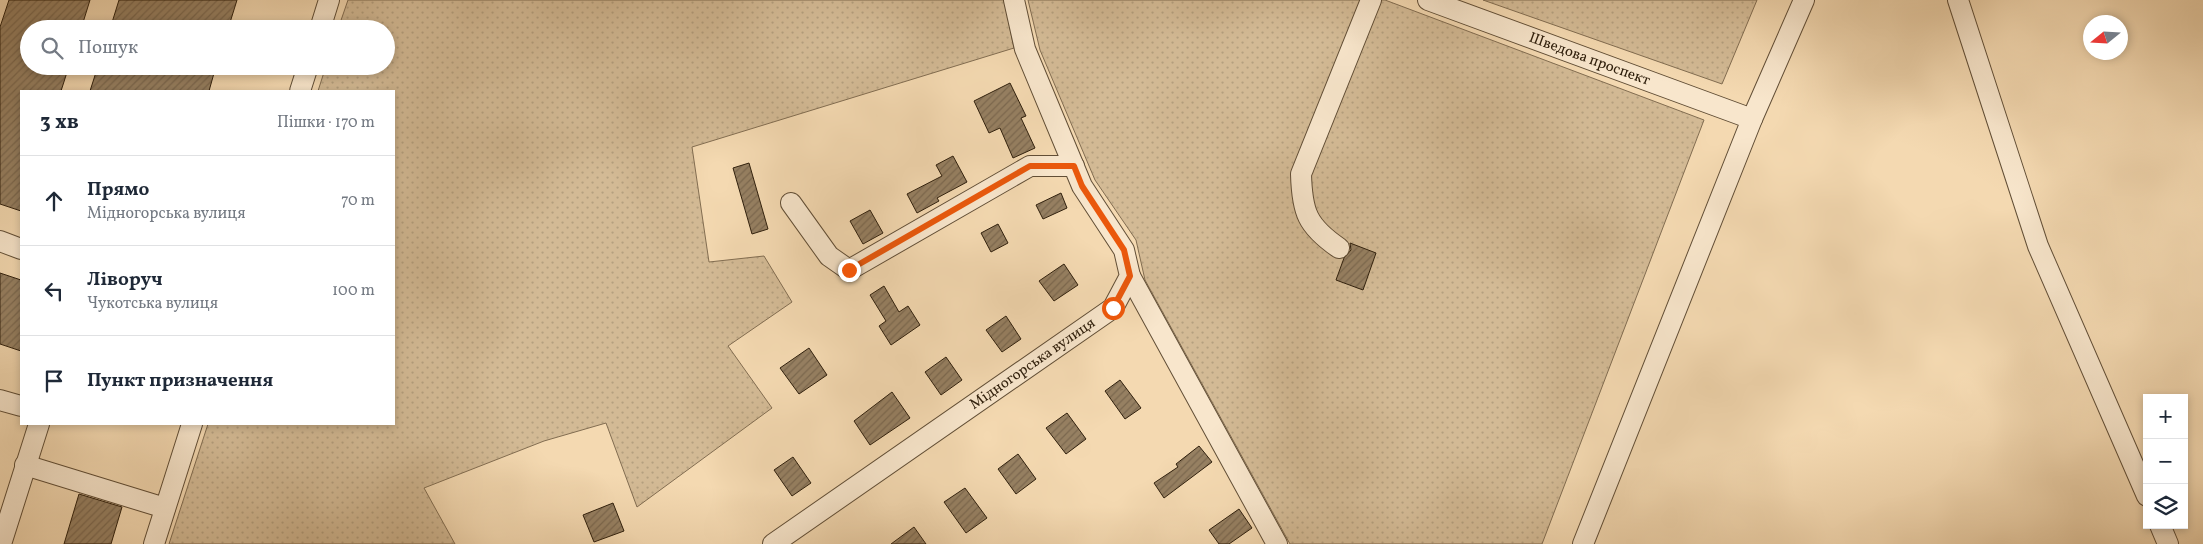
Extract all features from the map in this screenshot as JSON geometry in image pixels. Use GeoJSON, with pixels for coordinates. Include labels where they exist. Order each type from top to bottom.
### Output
{"type":"FeatureCollection","features":[{"type":"Feature","properties":{"kind":"street"},"geometry":{"type":"LineString","coordinates":[[323,20],[329,0]]}},
{"type":"Feature","properties":{"kind":"street"},"geometry":{"type":"LineString","coordinates":[[1014,0],[1025,49],[1082,186],[1124,250],[1130,276],[1277,544]]}},
{"type":"Feature","properties":{"kind":"street"},"geometry":{"type":"LineString","coordinates":[[1339,248],[1317,230],[1306,214],[1302,200],[1302,174],[1371,0]]}},
{"type":"Feature","properties":{"kind":"street","name":"Шведова проспект"},"geometry":{"type":"LineString","coordinates":[[1428,0],[1752,119]]}},
{"type":"Feature","properties":{"kind":"street"},"geometry":{"type":"LineString","coordinates":[[1583,544],[1752,119],[1804,0]]}},
{"type":"Feature","properties":{"kind":"street"},"geometry":{"type":"LineString","coordinates":[[1958,0],[2038,246],[2143,487]]}},
{"type":"Feature","properties":{"kind":"street"},"geometry":{"type":"LineString","coordinates":[[300,90],[305,75]]}},
{"type":"Feature","properties":{"kind":"street"},"geometry":{"type":"LineString","coordinates":[[791,203],[829,256],[849,270],[1030,166],[1074,166]]}},
{"type":"Feature","properties":{"kind":"street"},"geometry":{"type":"LineString","coordinates":[[0,241],[20,249]]}},
{"type":"Feature","properties":{"kind":"street","name":"Мідногорська вулиця"},"geometry":{"type":"LineString","coordinates":[[773,544],[1113,308],[1130,276]]}},
{"type":"Feature","properties":{"kind":"street"},"geometry":{"type":"LineString","coordinates":[[0,400],[20,406]]}},
{"type":"Feature","properties":{"kind":"street"},"geometry":{"type":"LineString","coordinates":[[1,544],[38,425]]}},
{"type":"Feature","properties":{"kind":"street"},"geometry":{"type":"LineString","coordinates":[[154,544],[192,425]]}},
{"type":"Feature","properties":{"kind":"street"},"geometry":{"type":"LineString","coordinates":[[25,465],[165,508]]}},
{"type":"Feature","properties":{"kind":"street"},"geometry":{"type":"LineString","coordinates":[[2162,529],[2168,544]]}},
{"type":"Feature","properties":{"kind":"shaded area"},"geometry":{"type":"Polygon","coordinates":[[[348,0],[1004,0],[1014,48],[692,147],[709,262],[764,256],[792,302],[728,346],[772,408],[637,507],[606,423],[544,441],[424,488],[455,544],[169,544],[208,425],[395,425],[395,90],[318,90],[323,75],[395,75],[395,20],[341,20],[348,0]]]}},
{"type":"Feature","properties":{"kind":"shaded area"},"geometry":{"type":"Polygon","coordinates":[[[1028,0],[1385,0],[1704,120],[1542,544],[1290,544],[1145,280],[1136,240],[1095,180],[1040,50],[1028,0]]]}},
{"type":"Feature","properties":{"kind":"shaded area"},"geometry":{"type":"Polygon","coordinates":[[[1483,0],[1757,0],[1722,84],[1483,0]]]}},
{"type":"Feature","properties":{"kind":"building"},"geometry":{"type":"Polygon","coordinates":[[[9,0],[90,0],[84,20],[20,20],[20,75],[66,75],[61,90],[20,90],[20,211],[0,204],[0,27],[9,0]]]}},
{"type":"Feature","properties":{"kind":"building"},"geometry":{"type":"Polygon","coordinates":[[[119,0],[237,0],[231,20],[113,20],[119,0]]]}},
{"type":"Feature","properties":{"kind":"building"},"geometry":{"type":"Polygon","coordinates":[[[95,75],[213,75],[209,90],[90,90],[95,75]]]}},
{"type":"Feature","properties":{"kind":"building"},"geometry":{"type":"Polygon","coordinates":[[[1010,83],[1026,116],[1021,118],[1035,148],[1013,158],[1000,128],[989,133],[974,101],[1010,83]]]}},
{"type":"Feature","properties":{"kind":"building"},"geometry":{"type":"Polygon","coordinates":[[[953,156],[967,182],[937,198],[939,201],[917,213],[907,194],[942,176],[936,165],[953,156]]]}},
{"type":"Feature","properties":{"kind":"building"},"geometry":{"type":"Polygon","coordinates":[[[749,163],[768,229],[752,234],[733,168],[749,163]]]}},
{"type":"Feature","properties":{"kind":"building"},"geometry":{"type":"Polygon","coordinates":[[[1061,193],[1067,208],[1043,219],[1036,205],[1061,193]]]}},
{"type":"Feature","properties":{"kind":"building"},"geometry":{"type":"Polygon","coordinates":[[[870,210],[883,233],[863,244],[850,221],[870,210]]]}},
{"type":"Feature","properties":{"kind":"building"},"geometry":{"type":"Polygon","coordinates":[[[998,224],[1008,243],[991,252],[981,233],[998,224]]]}},
{"type":"Feature","properties":{"kind":"building"},"geometry":{"type":"Polygon","coordinates":[[[1350,243],[1376,253],[1363,290],[1336,280],[1344,258],[1351,250],[1350,243]]]}},
{"type":"Feature","properties":{"kind":"building"},"geometry":{"type":"Polygon","coordinates":[[[1064,264],[1078,285],[1054,301],[1039,281],[1064,264]]]}},
{"type":"Feature","properties":{"kind":"building"},"geometry":{"type":"Polygon","coordinates":[[[0,273],[20,280],[20,351],[0,344],[0,273]]]}},
{"type":"Feature","properties":{"kind":"building"},"geometry":{"type":"Polygon","coordinates":[[[884,286],[899,312],[908,306],[920,325],[891,345],[879,326],[886,321],[870,295],[884,286]]]}},
{"type":"Feature","properties":{"kind":"building"},"geometry":{"type":"Polygon","coordinates":[[[1006,316],[1021,339],[1002,352],[986,330],[1006,316]]]}},
{"type":"Feature","properties":{"kind":"building"},"geometry":{"type":"Polygon","coordinates":[[[809,348],[827,375],[799,394],[780,368],[809,348]]]}},
{"type":"Feature","properties":{"kind":"building"},"geometry":{"type":"Polygon","coordinates":[[[946,357],[962,380],[941,395],[925,372],[946,357]]]}},
{"type":"Feature","properties":{"kind":"building"},"geometry":{"type":"Polygon","coordinates":[[[1120,380],[1141,408],[1125,419],[1105,391],[1120,380]]]}},
{"type":"Feature","properties":{"kind":"building"},"geometry":{"type":"Polygon","coordinates":[[[892,392],[910,418],[870,445],[854,421],[892,392]]]}},
{"type":"Feature","properties":{"kind":"building"},"geometry":{"type":"Polygon","coordinates":[[[1067,413],[1086,439],[1066,454],[1046,428],[1067,413]]]}},
{"type":"Feature","properties":{"kind":"building"},"geometry":{"type":"Polygon","coordinates":[[[1199,446],[1212,462],[1164,498],[1154,483],[1178,467],[1176,464],[1199,446]]]}},
{"type":"Feature","properties":{"kind":"building"},"geometry":{"type":"Polygon","coordinates":[[[1018,454],[1036,479],[1016,494],[998,469],[1018,454]]]}},
{"type":"Feature","properties":{"kind":"building"},"geometry":{"type":"Polygon","coordinates":[[[793,457],[811,483],[792,496],[774,470],[793,457]]]}},
{"type":"Feature","properties":{"kind":"building"},"geometry":{"type":"Polygon","coordinates":[[[965,488],[987,518],[966,533],[944,502],[965,488]]]}},
{"type":"Feature","properties":{"kind":"building"},"geometry":{"type":"Polygon","coordinates":[[[79,494],[122,507],[111,544],[64,544],[79,494]]]}},
{"type":"Feature","properties":{"kind":"building"},"geometry":{"type":"Polygon","coordinates":[[[613,503],[624,531],[594,542],[583,515],[613,503]]]}},
{"type":"Feature","properties":{"kind":"building"},"geometry":{"type":"Polygon","coordinates":[[[1239,509],[1252,528],[1229,544],[1219,544],[1209,530],[1239,509]]]}},
{"type":"Feature","properties":{"kind":"building"},"geometry":{"type":"Polygon","coordinates":[[[914,527],[926,544],[891,544],[914,527]]]}},
{"type":"Feature","properties":{"kind":"route"},"geometry":{"type":"LineString","coordinates":[[849,270],[1030,166],[1074,166],[1082,186],[1124,250],[1130,276],[1113,308]]}}]}
